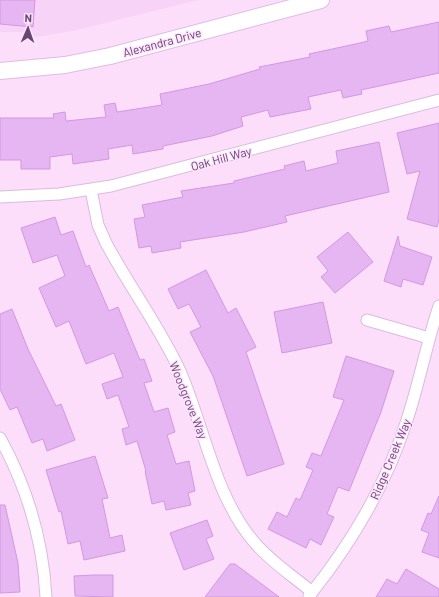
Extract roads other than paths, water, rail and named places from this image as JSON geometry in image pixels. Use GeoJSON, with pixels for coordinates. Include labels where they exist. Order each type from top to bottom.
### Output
{"type":"FeatureCollection","features":[{"type":"Feature","properties":{"kind":"street","name":"Alexandra Drive"},"geometry":{"type":"LineString","coordinates":[[0,71],[64,65],[103,58],[321,0]]}},
{"type":"Feature","properties":{"kind":"street","name":"Oak Hill Way"},"geometry":{"type":"LineString","coordinates":[[0,197],[59,194],[91,190],[135,180],[439,100]]}},
{"type":"Feature","properties":{"kind":"street","name":"Woodgrove Way"},"geometry":{"type":"LineString","coordinates":[[91,190],[97,219],[106,243],[167,346],[180,372],[232,511],[259,547],[310,594]]}},
{"type":"Feature","properties":{"kind":"street","name":"Ridge Creek Way"},"geometry":{"type":"LineString","coordinates":[[310,594],[342,554],[380,489],[406,424],[439,306]]}},
{"type":"Feature","properties":{"kind":"street"},"geometry":{"type":"LineString","coordinates":[[367,320],[429,338]]}},
{"type":"Feature","properties":{"kind":"street"},"geometry":{"type":"LineString","coordinates":[[0,438],[22,483],[31,510],[43,563],[46,597]]}}]}
